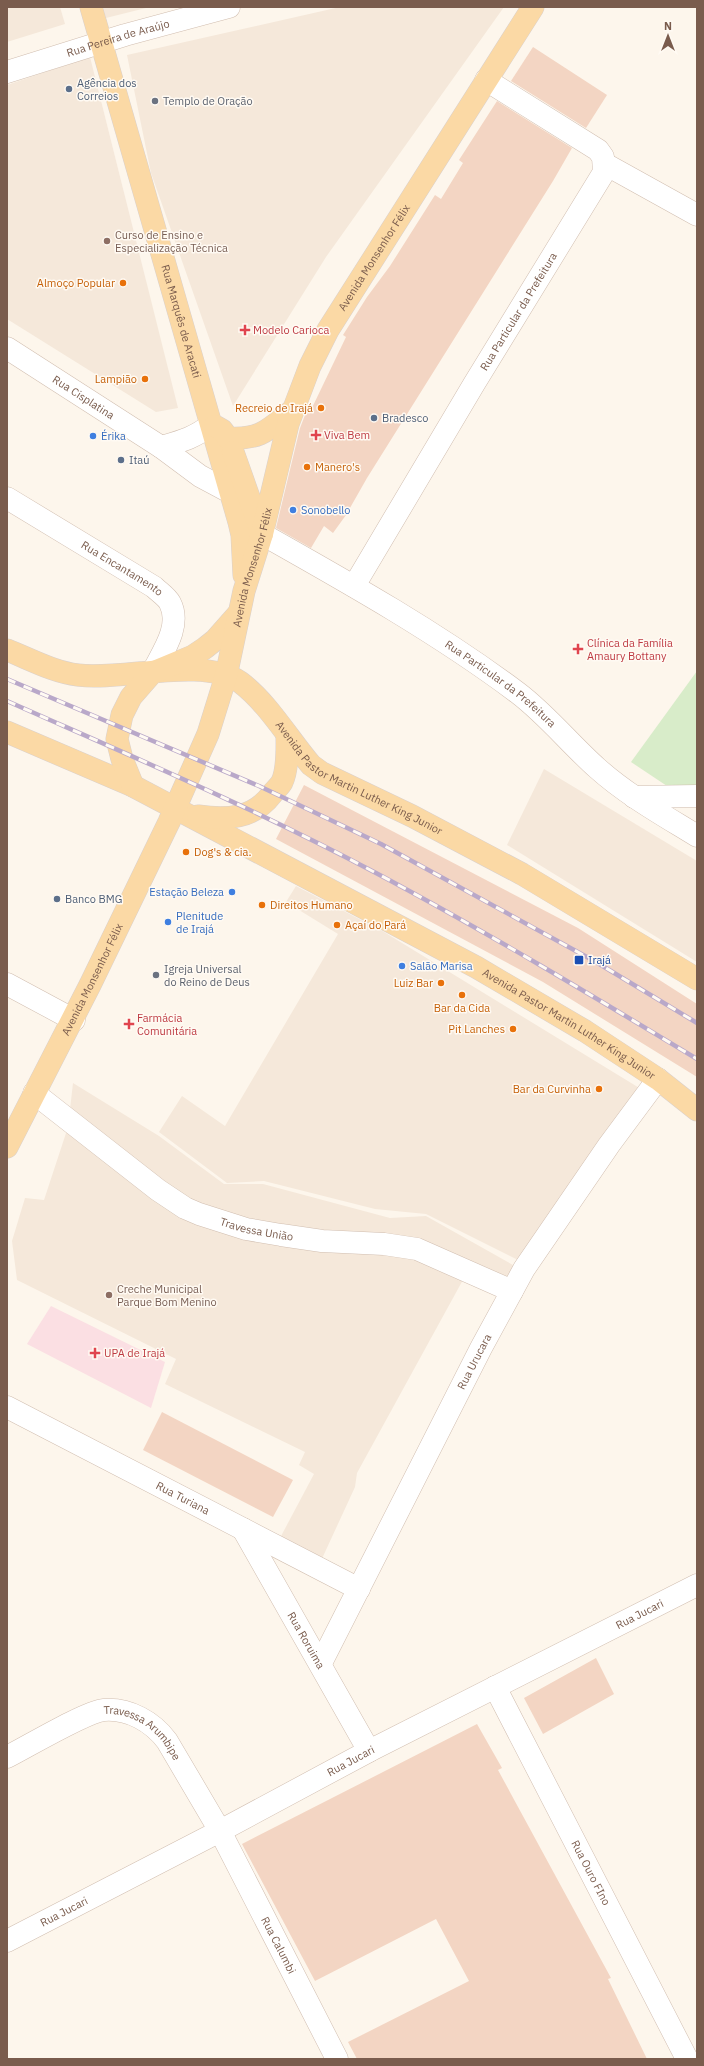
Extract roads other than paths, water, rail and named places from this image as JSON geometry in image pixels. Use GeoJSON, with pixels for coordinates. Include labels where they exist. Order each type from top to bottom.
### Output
{"type":"FeatureCollection","features":[{"type":"Feature","properties":{"kind":"main road","name":"Rua Marquês de Aracati"},"geometry":{"type":"LineString","coordinates":[[91,7],[212,424],[242,535],[244,591]]}},
{"type":"Feature","properties":{"kind":"main road","name":"Avenida Monsenhor Félix"},"geometry":{"type":"LineString","coordinates":[[7,1147],[182,811],[226,676],[244,591],[262,534],[278,462],[293,410],[310,366],[328,330],[533,7]]}},
{"type":"Feature","properties":{"kind":"main road"},"geometry":{"type":"LineString","coordinates":[[228,438],[250,438],[265,432],[293,410]]}},
{"type":"Feature","properties":{"kind":"main road"},"geometry":{"type":"LineString","coordinates":[[212,424],[222,430],[228,438],[262,534]]}},
{"type":"Feature","properties":{"kind":"main road"},"geometry":{"type":"LineString","coordinates":[[133,786],[122,759],[117,739],[122,715],[131,697],[152,673],[193,656],[205,648],[215,640],[239,612]]}},
{"type":"Feature","properties":{"kind":"main road","name":"Avenida Pastor Martin Luther King Junior"},"geometry":{"type":"LineString","coordinates":[[7,650],[56,670],[79,676],[124,676],[185,671],[226,676],[248,689],[311,765],[330,778],[412,816],[522,874],[697,979]]}},
{"type":"Feature","properties":{"kind":"main road","name":"Avenida Pastor Martin Luther King Junior"},"geometry":{"type":"LineString","coordinates":[[7,732],[133,786],[182,811],[263,856],[355,902],[526,995],[658,1079],[697,1110]]}},
{"type":"Feature","properties":{"kind":"main road"},"geometry":{"type":"LineString","coordinates":[[182,811],[221,820],[248,815],[260,808],[282,782],[286,762],[287,736]]}},
{"type":"Feature","properties":{"kind":"street","name":"Rua Pereira de Araújo"},"geometry":{"type":"LineString","coordinates":[[7,72],[102,42],[230,7]]}},
{"type":"Feature","properties":{"kind":"street"},"geometry":{"type":"LineString","coordinates":[[486,80],[598,150],[605,164],[697,215]]}},
{"type":"Feature","properties":{"kind":"street","name":"Rua Particular da Prefeitura"},"geometry":{"type":"LineString","coordinates":[[354,586],[474,384],[602,178],[605,164]]}},
{"type":"Feature","properties":{"kind":"street","name":"Rua Cisplatina"},"geometry":{"type":"LineString","coordinates":[[7,348],[161,447],[200,476],[230,492]]}},
{"type":"Feature","properties":{"kind":"street"},"geometry":{"type":"LineString","coordinates":[[161,447],[186,441],[198,435],[212,424]]}},
{"type":"Feature","properties":{"kind":"street","name":"Rua Encantamento"},"geometry":{"type":"LineString","coordinates":[[7,498],[154,588],[169,602],[173,613],[173,628],[167,644],[152,673]]}},
{"type":"Feature","properties":{"kind":"street","name":"Rua Particular da Prefeitura"},"geometry":{"type":"LineString","coordinates":[[262,534],[354,586],[432,634],[520,694],[597,768],[634,797],[697,836]]}},
{"type":"Feature","properties":{"kind":"street"},"geometry":{"type":"LineString","coordinates":[[634,797],[697,796]]}},
{"type":"Feature","properties":{"kind":"street"},"geometry":{"type":"LineString","coordinates":[[7,984],[74,1020]]}},
{"type":"Feature","properties":{"kind":"street","name":"Rua Urucara"},"geometry":{"type":"LineString","coordinates":[[321,1663],[481,1348],[512,1291],[552,1227],[658,1079]]}},
{"type":"Feature","properties":{"kind":"street","name":"Travessa União"},"geometry":{"type":"LineString","coordinates":[[34,1093],[158,1190],[185,1208],[199,1214],[240,1228],[274,1234],[322,1241],[384,1244],[417,1249],[512,1291]]}},
{"type":"Feature","properties":{"kind":"street","name":"Rua Turiana"},"geometry":{"type":"LineString","coordinates":[[7,1407],[359,1589]]}},
{"type":"Feature","properties":{"kind":"street","name":"Rua Roruima"},"geometry":{"type":"LineString","coordinates":[[243,1529],[321,1663],[369,1752]]}},
{"type":"Feature","properties":{"kind":"street","name":"Rua Jucari"},"geometry":{"type":"LineString","coordinates":[[7,1941],[495,1687],[696,1587]]}},
{"type":"Feature","properties":{"kind":"street","name":"Rua Ouro FIno"},"geometry":{"type":"LineString","coordinates":[[495,1687],[687,2059]]}},
{"type":"Feature","properties":{"kind":"street","name":"Travessa Arumbipe"},"geometry":{"type":"LineString","coordinates":[[7,1757],[85,1717],[103,1710],[118,1711],[146,1720],[158,1728],[167,1741],[220,1831]]}},
{"type":"Feature","properties":{"kind":"street","name":"Rua Calumbi"},"geometry":{"type":"LineString","coordinates":[[220,1831],[337,2059]]}},
{"type":"Feature","properties":{"kind":"railway"},"geometry":{"type":"LineString","coordinates":[[7,679],[259,786],[381,844],[596,962],[697,1023]]}},
{"type":"Feature","properties":{"kind":"railway"},"geometry":{"type":"LineString","coordinates":[[7,701],[239,805],[331,849],[498,940],[697,1059]]}},
{"type":"Feature","properties":{"kind":"place","name":"Agência dos Correios"},"geometry":{"type":"Point","coordinates":[69,89]}},
{"type":"Feature","properties":{"kind":"place","name":"Templo de Oração"},"geometry":{"type":"Point","coordinates":[155,101]}},
{"type":"Feature","properties":{"kind":"place","name":"Curso de Ensino e Especialização Técnica"},"geometry":{"type":"Point","coordinates":[107,241]}},
{"type":"Feature","properties":{"kind":"place","name":"Almoço Popular"},"geometry":{"type":"Point","coordinates":[123,283]}},
{"type":"Feature","properties":{"kind":"place","name":"Modelo Carioca"},"geometry":{"type":"Point","coordinates":[245,330]}},
{"type":"Feature","properties":{"kind":"place","name":"Lampião"},"geometry":{"type":"Point","coordinates":[145,379]}},
{"type":"Feature","properties":{"kind":"place","name":"Recreio de Irajá"},"geometry":{"type":"Point","coordinates":[321,408]}},
{"type":"Feature","properties":{"kind":"place","name":"Bradesco"},"geometry":{"type":"Point","coordinates":[374,418]}},
{"type":"Feature","properties":{"kind":"place","name":"Viva Bem"},"geometry":{"type":"Point","coordinates":[316,435]}},
{"type":"Feature","properties":{"kind":"place","name":"Érika"},"geometry":{"type":"Point","coordinates":[93,436]}},
{"type":"Feature","properties":{"kind":"place","name":"Itaú"},"geometry":{"type":"Point","coordinates":[121,460]}},
{"type":"Feature","properties":{"kind":"place","name":"Manero's"},"geometry":{"type":"Point","coordinates":[307,467]}},
{"type":"Feature","properties":{"kind":"place","name":"Sonobello"},"geometry":{"type":"Point","coordinates":[293,510]}},
{"type":"Feature","properties":{"kind":"place","name":"Clínica da Família Amaury Bottany"},"geometry":{"type":"Point","coordinates":[578,649]}},
{"type":"Feature","properties":{"kind":"place","name":"Dog's & cia."},"geometry":{"type":"Point","coordinates":[186,852]}},
{"type":"Feature","properties":{"kind":"place","name":"Estação Beleza"},"geometry":{"type":"Point","coordinates":[232,892]}},
{"type":"Feature","properties":{"kind":"place","name":"Banco BMG"},"geometry":{"type":"Point","coordinates":[57,899]}},
{"type":"Feature","properties":{"kind":"place","name":"Direitos Humano"},"geometry":{"type":"Point","coordinates":[262,905]}},
{"type":"Feature","properties":{"kind":"place","name":"Plenitude de Irajá"},"geometry":{"type":"Point","coordinates":[168,922]}},
{"type":"Feature","properties":{"kind":"place","name":"Açaí do Pará"},"geometry":{"type":"Point","coordinates":[337,925]}},
{"type":"Feature","properties":{"kind":"place","name":"Irajá"},"geometry":{"type":"Point","coordinates":[579,960]}},
{"type":"Feature","properties":{"kind":"place","name":"Salão Marisa"},"geometry":{"type":"Point","coordinates":[402,966]}},
{"type":"Feature","properties":{"kind":"place","name":"Igreja Universal do Reino de Deus"},"geometry":{"type":"Point","coordinates":[156,975]}},
{"type":"Feature","properties":{"kind":"place","name":"Luiz Bar"},"geometry":{"type":"Point","coordinates":[441,983]}},
{"type":"Feature","properties":{"kind":"place","name":"Bar da Cida"},"geometry":{"type":"Point","coordinates":[462,995]}},
{"type":"Feature","properties":{"kind":"place","name":"Farmácia Comunitária"},"geometry":{"type":"Point","coordinates":[129,1024]}},
{"type":"Feature","properties":{"kind":"place","name":"Pit Lanches"},"geometry":{"type":"Point","coordinates":[513,1029]}},
{"type":"Feature","properties":{"kind":"place","name":"Bar da Curvinha"},"geometry":{"type":"Point","coordinates":[599,1089]}},
{"type":"Feature","properties":{"kind":"place","name":"Creche Municipal Parque Bom Menino"},"geometry":{"type":"Point","coordinates":[109,1295]}},
{"type":"Feature","properties":{"kind":"place","name":"UPA de Irajá"},"geometry":{"type":"Point","coordinates":[95,1353]}}]}
